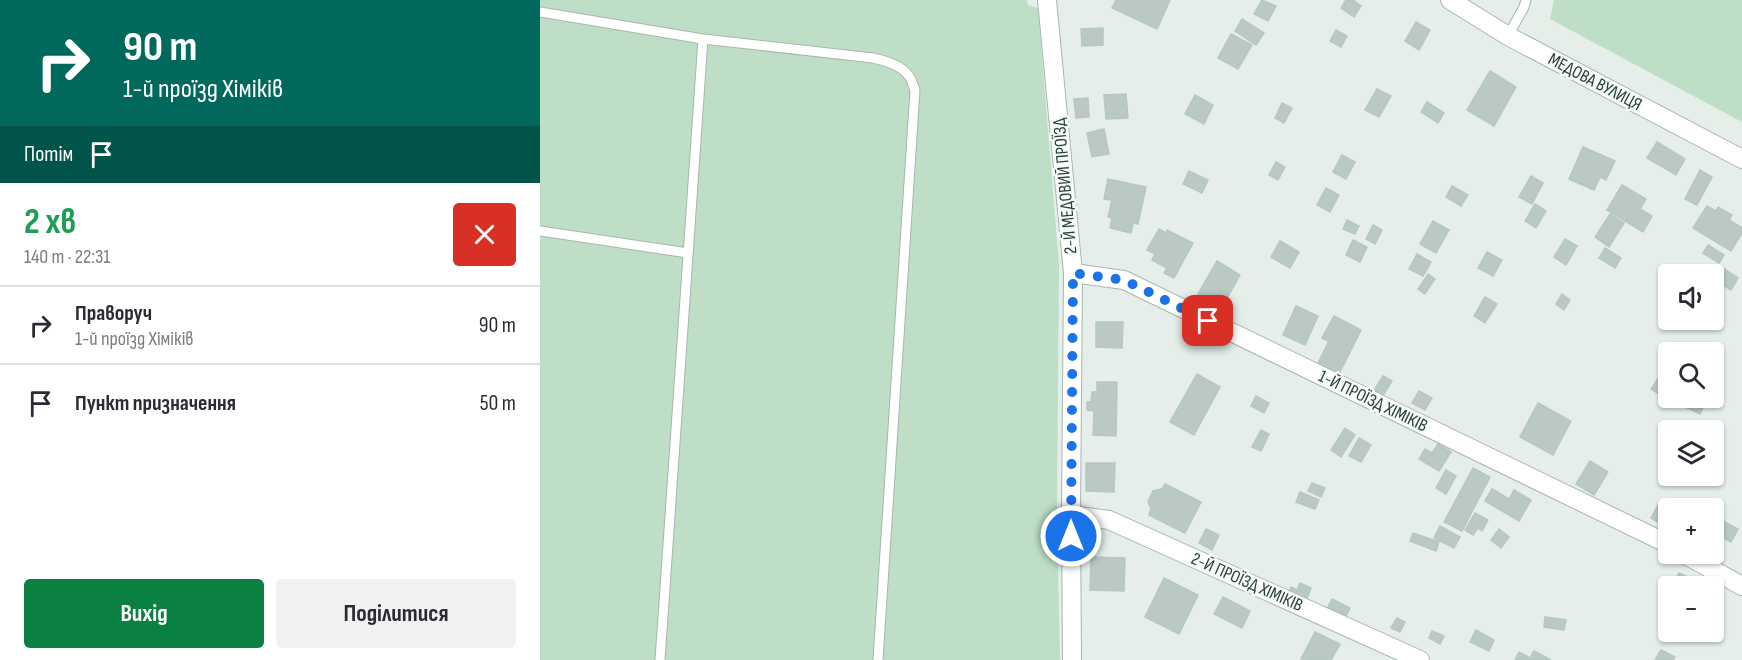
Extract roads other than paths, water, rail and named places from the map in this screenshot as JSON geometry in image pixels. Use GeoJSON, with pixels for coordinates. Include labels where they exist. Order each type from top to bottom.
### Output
{"type":"FeatureCollection","features":[{"type":"Feature","properties":{"kind":"street","name":"2-Й МЕДОВИЙ ПРОЇЗД"},"geometry":{"type":"LineString","coordinates":[[1047,0],[1073,273],[1072,660]]}},
{"type":"Feature","properties":{"kind":"street","name":"МЕДОВА ВУЛИЦЯ"},"geometry":{"type":"LineString","coordinates":[[1450,0],[1508,36],[1742,159]]}},
{"type":"Feature","properties":{"kind":"street","name":"1-Й ПРОЇЗД ХІМІКІВ"},"geometry":{"type":"LineString","coordinates":[[1073,273],[1124,280],[1658,539]]}},
{"type":"Feature","properties":{"kind":"street","name":"2-Й ПРОЇЗД ХІМІКІВ"},"geometry":{"type":"LineString","coordinates":[[1071,515],[1108,520],[1420,660]]}},
{"type":"Feature","properties":{"kind":"street"},"geometry":{"type":"LineString","coordinates":[[1702,564],[1742,586]]}},
{"type":"Feature","properties":{"kind":"lane"},"geometry":{"type":"LineString","coordinates":[[1508,36],[1526,0]]}},
{"type":"Feature","properties":{"kind":"lane"},"geometry":{"type":"LineString","coordinates":[[540,12],[703,39],[888,62],[909,76],[915,90],[878,660]]}},
{"type":"Feature","properties":{"kind":"lane"},"geometry":{"type":"LineString","coordinates":[[660,660],[703,39]]}},
{"type":"Feature","properties":{"kind":"lane"},"geometry":{"type":"LineString","coordinates":[[540,231],[688,253]]}}]}
